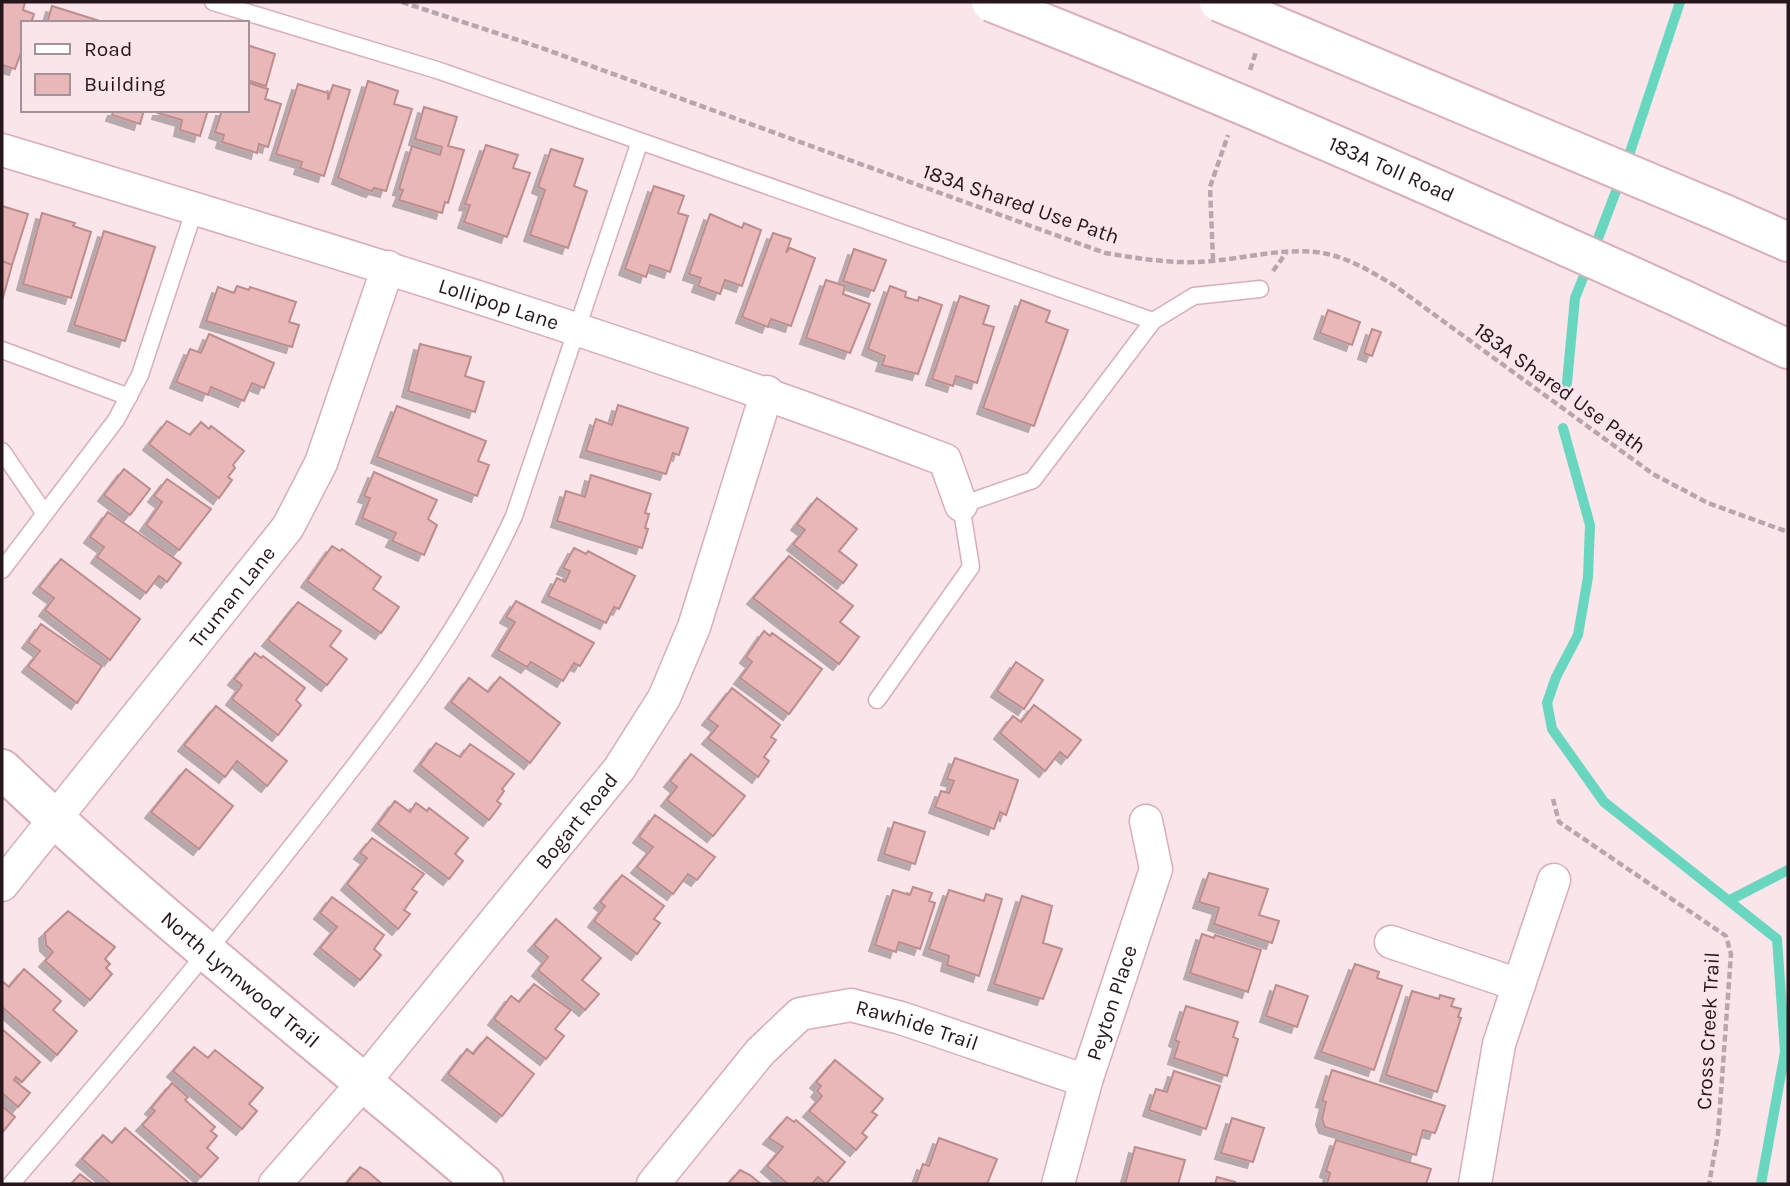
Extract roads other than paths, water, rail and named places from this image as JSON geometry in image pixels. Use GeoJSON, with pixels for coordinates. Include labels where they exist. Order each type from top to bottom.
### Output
{"type":"FeatureCollection","features":[{"type":"Feature","properties":{"kind":"main road","name":"183A Toll Road"},"geometry":{"type":"LineString","coordinates":[[991,2],[1130,57],[1493,213],[1788,349]]}},
{"type":"Feature","properties":{"kind":"main road"},"geometry":{"type":"LineString","coordinates":[[1219,2],[1788,243]]}},
{"type":"Feature","properties":{"kind":"main road","name":"North Lynnwood Trail"},"geometry":{"type":"LineString","coordinates":[[2,769],[56,821],[208,953],[484,1184]]}},
{"type":"Feature","properties":{"kind":"street","name":"Lollipop Lane"},"geometry":{"type":"LineString","coordinates":[[2,150],[388,267],[766,392],[945,460],[961,505]]}},
{"type":"Feature","properties":{"kind":"street","name":"Truman Lane"},"geometry":{"type":"LineString","coordinates":[[2,885],[56,821],[288,527],[321,463],[388,267]]}},
{"type":"Feature","properties":{"kind":"street","name":"Bogart Road"},"geometry":{"type":"LineString","coordinates":[[275,1184],[364,1082],[619,769],[664,698],[694,627],[766,392]]}},
{"type":"Feature","properties":{"kind":"street","name":"Peyton Place"},"geometry":{"type":"LineString","coordinates":[[1058,1184],[1086,1081],[1156,869],[1146,821]]}},
{"type":"Feature","properties":{"kind":"street"},"geometry":{"type":"LineString","coordinates":[[1475,1184],[1499,1044],[1554,880]]}},
{"type":"Feature","properties":{"kind":"street"},"geometry":{"type":"LineString","coordinates":[[1391,942],[1519,985]]}},
{"type":"Feature","properties":{"kind":"street","name":"Rawhide Trail"},"geometry":{"type":"LineString","coordinates":[[653,1184],[760,1052],[800,1014],[851,1005],[901,1018],[1086,1081]]}},
{"type":"Feature","properties":{"kind":"lane"},"geometry":{"type":"LineString","coordinates":[[214,2],[440,71],[1153,321]]}},
{"type":"Feature","properties":{"kind":"lane"},"geometry":{"type":"LineString","coordinates":[[11,1184],[208,953],[443,649],[489,571],[514,516],[639,141]]}},
{"type":"Feature","properties":{"kind":"lane"},"geometry":{"type":"LineString","coordinates":[[2,570],[116,420],[141,375],[195,208]]}},
{"type":"Feature","properties":{"kind":"lane"},"geometry":{"type":"LineString","coordinates":[[877,700],[971,567],[961,505],[1032,480],[1153,321],[1194,296],[1260,289]]}},
{"type":"Feature","properties":{"kind":"lane"},"geometry":{"type":"LineString","coordinates":[[2,350],[128,397]]}},
{"type":"Feature","properties":{"kind":"lane"},"geometry":{"type":"LineString","coordinates":[[2,452],[45,514]]}},
{"type":"Feature","properties":{"kind":"waterway"},"geometry":{"type":"LineString","coordinates":[[1626,164],[1680,2]]}},
{"type":"Feature","properties":{"kind":"waterway"},"geometry":{"type":"LineString","coordinates":[[1594,249],[1621,178]]}},
{"type":"Feature","properties":{"kind":"waterway"},"geometry":{"type":"LineString","coordinates":[[1566,393],[1575,298],[1589,263]]}},
{"type":"Feature","properties":{"kind":"waterway"},"geometry":{"type":"LineString","coordinates":[[1563,428],[1590,525],[1588,577],[1578,635],[1556,677],[1547,703],[1552,729],[1604,802],[1777,939],[1785,1052],[1761,1184]]}},
{"type":"Feature","properties":{"kind":"waterway"},"geometry":{"type":"LineString","coordinates":[[1730,900],[1788,870]]}}]}
